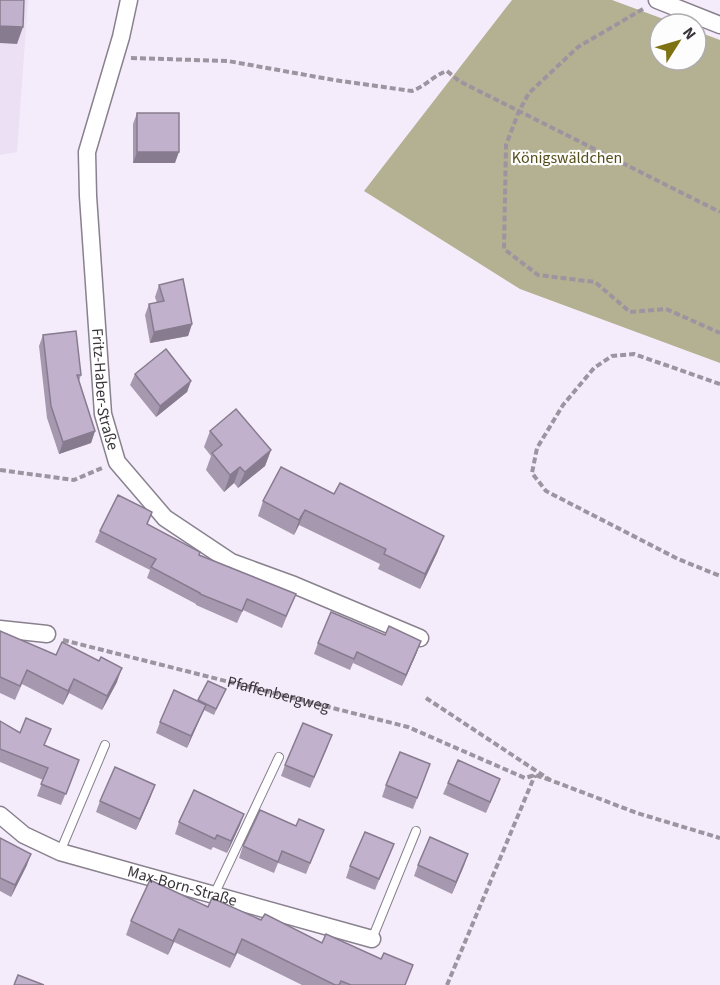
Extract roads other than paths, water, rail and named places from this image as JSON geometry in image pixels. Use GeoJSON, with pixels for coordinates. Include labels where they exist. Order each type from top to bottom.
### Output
{"type":"FeatureCollection","features":[{"type":"Feature","properties":{"kind":"street","name":"Fritz-Haber-Straße"},"geometry":{"type":"LineString","coordinates":[[129,0],[87,152],[103,414],[117,462],[165,518],[231,562],[294,585],[420,638]]}},
{"type":"Feature","properties":{"kind":"street"},"geometry":{"type":"LineString","coordinates":[[658,0],[720,26]]}},
{"type":"Feature","properties":{"kind":"street"},"geometry":{"type":"LineString","coordinates":[[0,629],[47,634]]}},
{"type":"Feature","properties":{"kind":"street","name":"Max-Born-Straße"},"geometry":{"type":"LineString","coordinates":[[0,815],[24,835],[60,852],[372,939]]}},
{"type":"Feature","properties":{"kind":"lane"},"geometry":{"type":"LineString","coordinates":[[60,852],[105,745]]}},
{"type":"Feature","properties":{"kind":"lane"},"geometry":{"type":"LineString","coordinates":[[214,895],[279,757]]}},
{"type":"Feature","properties":{"kind":"lane"},"geometry":{"type":"LineString","coordinates":[[372,939],[416,831]]}},
{"type":"Feature","properties":{"kind":"park label","name":"Königswäldchen"},"geometry":{"type":"Point","coordinates":[567,158]}}]}
